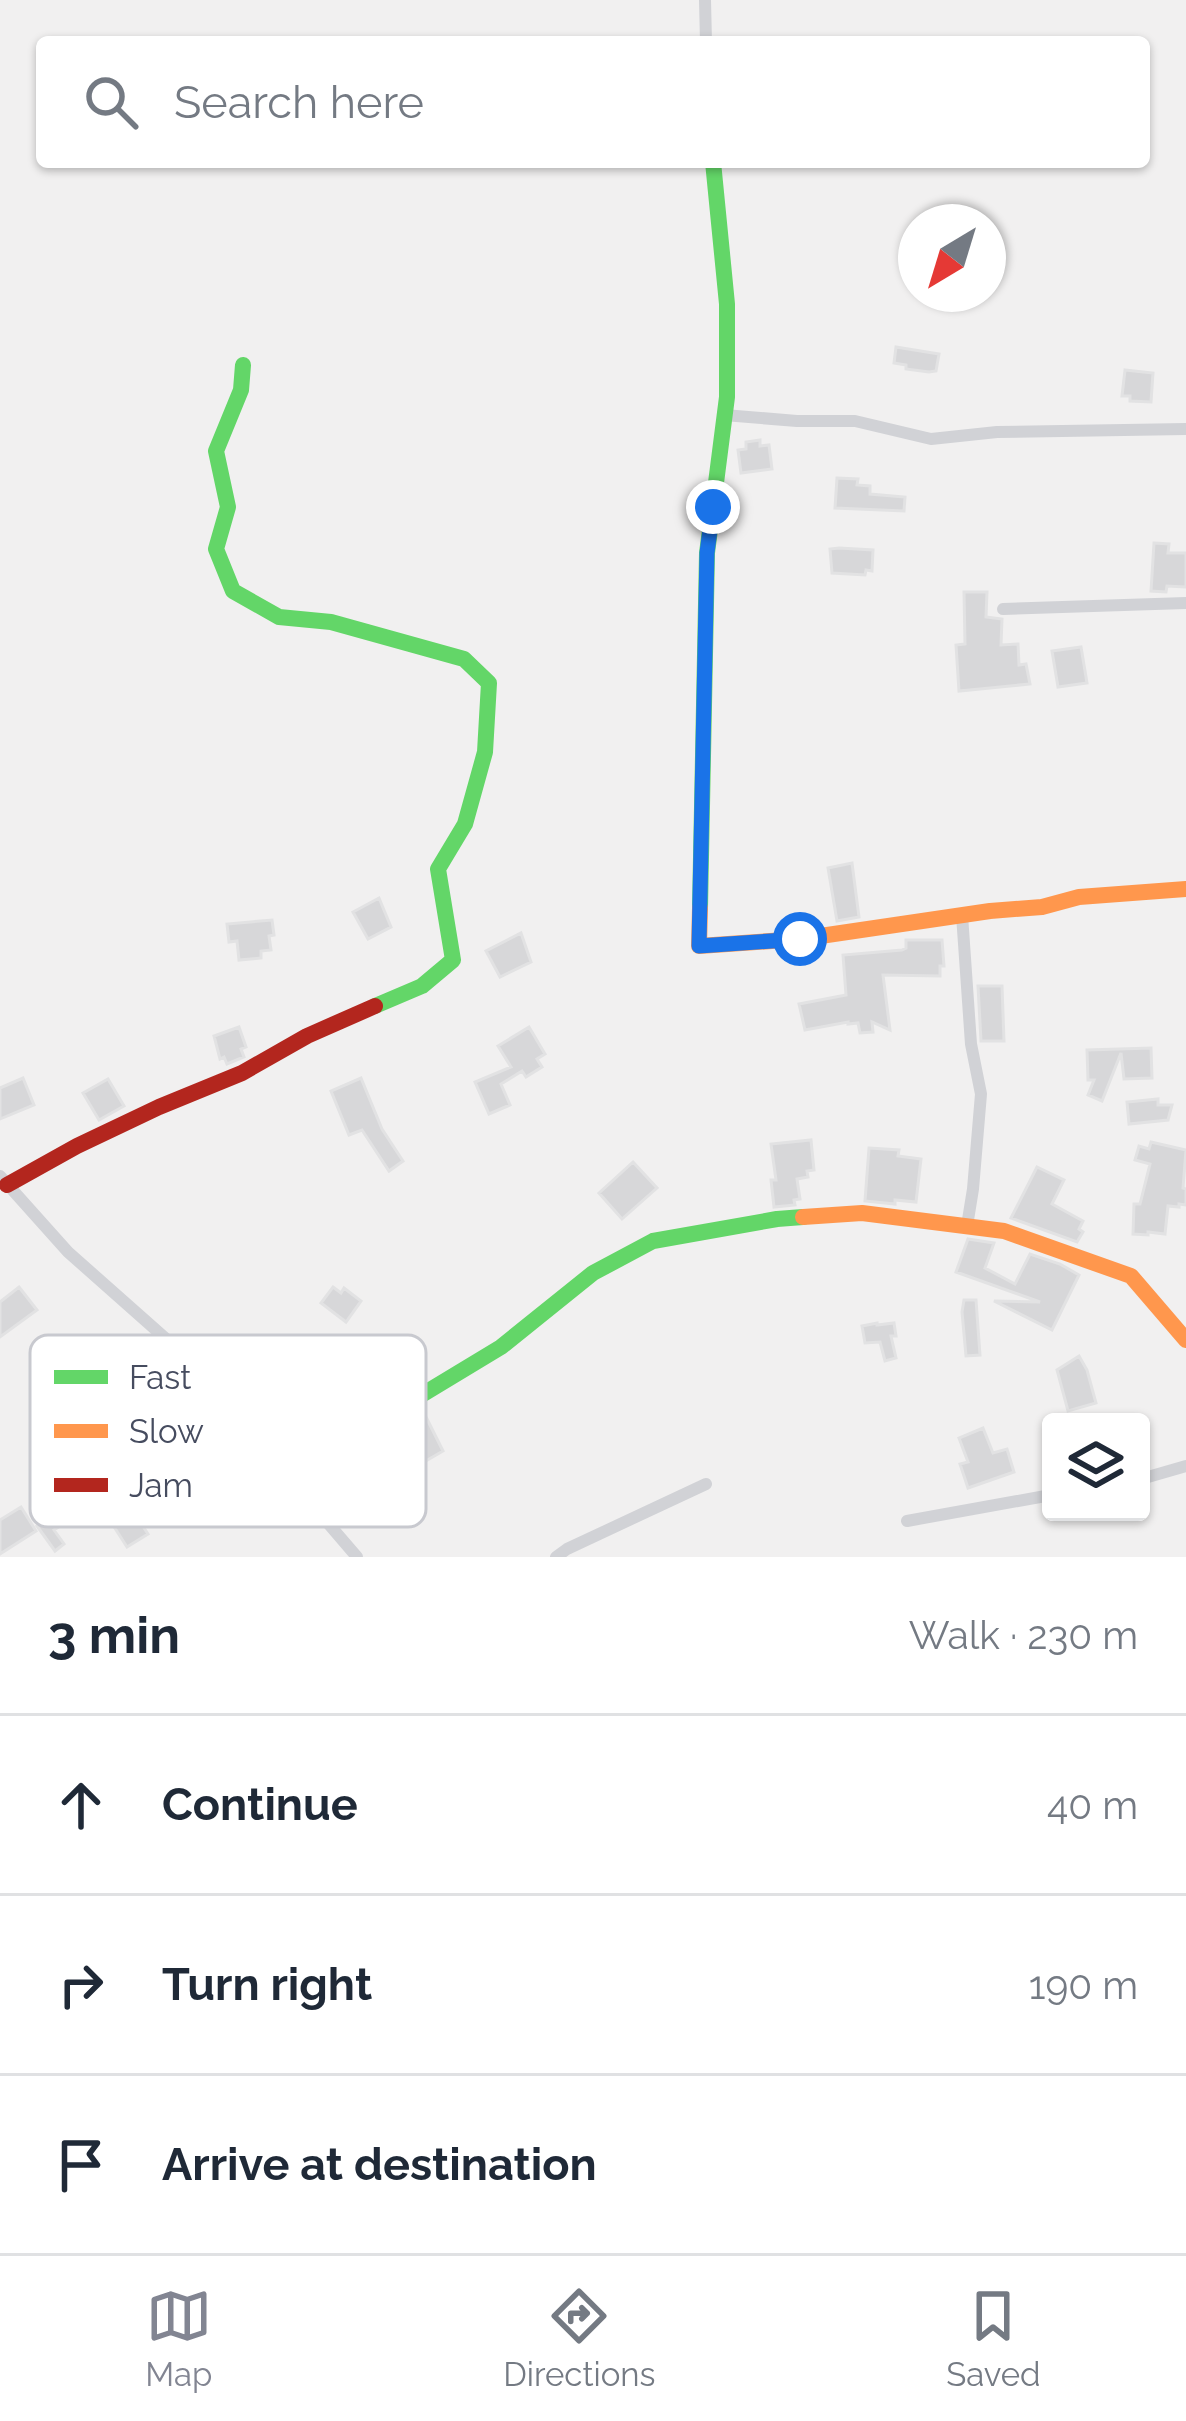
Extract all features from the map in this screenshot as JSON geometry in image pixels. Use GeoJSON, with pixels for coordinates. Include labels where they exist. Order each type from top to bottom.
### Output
{"type":"FeatureCollection","features":[{"type":"Feature","properties":{"kind":"street"},"geometry":{"type":"LineString","coordinates":[[705,0],[706,36]]}},
{"type":"Feature","properties":{"kind":"street"},"geometry":{"type":"LineString","coordinates":[[714,168],[727,304],[724,415],[707,553],[699,946],[800,939],[1042,907],[1078,897],[1186,889]]}},
{"type":"Feature","properties":{"kind":"street"},"geometry":{"type":"LineString","coordinates":[[162,1335],[68,1252],[4,1180],[422,986],[453,960],[438,869],[465,824],[485,752],[489,683],[464,658],[331,622],[279,617],[233,591],[216,549],[228,507],[216,451],[241,390],[243,365]]}},
{"type":"Feature","properties":{"kind":"street"},"geometry":{"type":"LineString","coordinates":[[724,415],[855,421],[931,440],[997,432],[1186,429]]}},
{"type":"Feature","properties":{"kind":"street"},"geometry":{"type":"LineString","coordinates":[[1003,609],[1186,603]]}},
{"type":"Feature","properties":{"kind":"street"},"geometry":{"type":"LineString","coordinates":[[962,915],[971,1044],[981,1094],[967,1226]]}},
{"type":"Feature","properties":{"kind":"street"},"geometry":{"type":"LineString","coordinates":[[426,1392],[501,1347],[593,1273],[653,1241],[776,1219],[862,1213],[1004,1231],[1131,1276],[1186,1340]]}},
{"type":"Feature","properties":{"kind":"street"},"geometry":{"type":"LineString","coordinates":[[1150,1476],[1186,1466]]}},
{"type":"Feature","properties":{"kind":"street"},"geometry":{"type":"LineString","coordinates":[[556,1557],[706,1484]]}},
{"type":"Feature","properties":{"kind":"street"},"geometry":{"type":"LineString","coordinates":[[907,1521],[1042,1497]]}},
{"type":"Feature","properties":{"kind":"street"},"geometry":{"type":"LineString","coordinates":[[333,1527],[357,1557]]}},
{"type":"Feature","properties":{"kind":"building"},"geometry":{"type":"Polygon","coordinates":[[[896,347],[939,354],[936,371],[906,369],[894,363],[896,347]]]}},
{"type":"Feature","properties":{"kind":"building"},"geometry":{"type":"Polygon","coordinates":[[[1125,370],[1153,373],[1151,402],[1122,396],[1125,370]]]}},
{"type":"Feature","properties":{"kind":"building"},"geometry":{"type":"Polygon","coordinates":[[[760,440],[760,446],[769,445],[772,469],[741,473],[738,450],[746,449],[746,442],[760,440]]]}},
{"type":"Feature","properties":{"kind":"building"},"geometry":{"type":"Polygon","coordinates":[[[837,478],[858,479],[857,485],[870,486],[870,494],[905,497],[904,511],[835,508],[837,478]]]}},
{"type":"Feature","properties":{"kind":"building"},"geometry":{"type":"Polygon","coordinates":[[[1154,543],[1169,544],[1168,553],[1186,553],[1186,587],[1151,591],[1154,543]]]}},
{"type":"Feature","properties":{"kind":"building"},"geometry":{"type":"Polygon","coordinates":[[[830,549],[873,550],[872,571],[866,570],[865,575],[832,573],[830,549]]]}},
{"type":"Feature","properties":{"kind":"building"},"geometry":{"type":"Polygon","coordinates":[[[964,592],[987,592],[986,617],[1002,619],[1001,645],[1018,644],[1019,665],[1026,664],[1030,684],[959,691],[956,645],[965,644],[964,592]]]}},
{"type":"Feature","properties":{"kind":"building"},"geometry":{"type":"Polygon","coordinates":[[[1081,647],[1087,683],[1058,687],[1052,651],[1081,647]]]}},
{"type":"Feature","properties":{"kind":"building"},"geometry":{"type":"Polygon","coordinates":[[[852,863],[859,917],[837,921],[828,868],[852,863]]]}},
{"type":"Feature","properties":{"kind":"building"},"geometry":{"type":"Polygon","coordinates":[[[379,898],[391,927],[368,939],[353,912],[379,898]]]}},
{"type":"Feature","properties":{"kind":"building"},"geometry":{"type":"Polygon","coordinates":[[[272,920],[271,950],[261,951],[261,958],[239,960],[237,941],[229,942],[227,924],[272,920]]]}},
{"type":"Feature","properties":{"kind":"building"},"geometry":{"type":"Polygon","coordinates":[[[521,933],[531,962],[500,977],[486,951],[521,933]]]}},
{"type":"Feature","properties":{"kind":"building"},"geometry":{"type":"Polygon","coordinates":[[[906,940],[942,940],[944,966],[940,966],[940,976],[883,975],[890,1030],[872,1022],[873,1032],[860,1033],[858,1023],[848,1022],[805,1030],[799,1004],[846,995],[843,955],[902,950],[906,940]]]}},
{"type":"Feature","properties":{"kind":"building"},"geometry":{"type":"Polygon","coordinates":[[[978,986],[1002,986],[1004,1041],[981,1041],[978,986]]]}},
{"type":"Feature","properties":{"kind":"building"},"geometry":{"type":"Polygon","coordinates":[[[239,1027],[246,1047],[241,1049],[244,1057],[227,1064],[224,1057],[220,1059],[214,1036],[239,1027]]]}},
{"type":"Feature","properties":{"kind":"building"},"geometry":{"type":"Polygon","coordinates":[[[529,1027],[545,1054],[537,1059],[542,1067],[526,1077],[522,1071],[501,1084],[510,1105],[489,1114],[475,1082],[511,1067],[498,1046],[529,1027]]]}},
{"type":"Feature","properties":{"kind":"building"},"geometry":{"type":"Polygon","coordinates":[[[1151,1048],[1152,1078],[1124,1079],[1121,1053],[1102,1101],[1088,1095],[1094,1080],[1088,1080],[1087,1050],[1151,1048]]]}},
{"type":"Feature","properties":{"kind":"building"},"geometry":{"type":"Polygon","coordinates":[[[23,1078],[34,1105],[0,1119],[0,1088],[23,1078]]]}},
{"type":"Feature","properties":{"kind":"building"},"geometry":{"type":"Polygon","coordinates":[[[361,1078],[382,1129],[403,1161],[389,1171],[362,1130],[349,1135],[331,1091],[361,1078]]]}},
{"type":"Feature","properties":{"kind":"building"},"geometry":{"type":"Polygon","coordinates":[[[108,1079],[124,1106],[99,1120],[83,1093],[108,1079]]]}},
{"type":"Feature","properties":{"kind":"building"},"geometry":{"type":"Polygon","coordinates":[[[1158,1099],[1158,1105],[1172,1105],[1168,1120],[1129,1124],[1127,1102],[1158,1099]]]}},
{"type":"Feature","properties":{"kind":"building"},"geometry":{"type":"Polygon","coordinates":[[[811,1140],[814,1170],[797,1179],[800,1199],[794,1200],[795,1205],[774,1207],[771,1144],[811,1140]]]}},
{"type":"Feature","properties":{"kind":"building"},"geometry":{"type":"Polygon","coordinates":[[[1151,1142],[1186,1150],[1186,1205],[1168,1206],[1165,1234],[1133,1234],[1134,1204],[1140,1204],[1150,1164],[1135,1160],[1139,1146],[1149,1149],[1151,1142]]]}},
{"type":"Feature","properties":{"kind":"building"},"geometry":{"type":"Polygon","coordinates":[[[869,1148],[899,1150],[898,1156],[921,1159],[916,1202],[865,1201],[869,1148]]]}},
{"type":"Feature","properties":{"kind":"building"},"geometry":{"type":"Polygon","coordinates":[[[633,1162],[657,1188],[622,1219],[599,1193],[633,1162]]]}},
{"type":"Feature","properties":{"kind":"building"},"geometry":{"type":"Polygon","coordinates":[[[1037,1167],[1064,1180],[1052,1204],[1083,1221],[1077,1242],[1011,1218],[1037,1167]]]}},
{"type":"Feature","properties":{"kind":"building"},"geometry":{"type":"Polygon","coordinates":[[[968,1239],[994,1243],[985,1268],[1015,1284],[1030,1254],[1079,1275],[1052,1330],[994,1301],[1040,1302],[956,1272],[968,1239]]]}},
{"type":"Feature","properties":{"kind":"building"},"geometry":{"type":"Polygon","coordinates":[[[19,1287],[37,1310],[0,1337],[0,1302],[19,1287]]]}},
{"type":"Feature","properties":{"kind":"building"},"geometry":{"type":"Polygon","coordinates":[[[333,1287],[341,1293],[344,1288],[361,1301],[346,1322],[321,1303],[333,1287]]]}},
{"type":"Feature","properties":{"kind":"building"},"geometry":{"type":"Polygon","coordinates":[[[964,1300],[976,1300],[980,1355],[966,1356],[964,1300]]]}},
{"type":"Feature","properties":{"kind":"building"},"geometry":{"type":"Polygon","coordinates":[[[894,1323],[896,1336],[891,1336],[896,1358],[885,1361],[880,1342],[865,1343],[862,1326],[894,1323]]]}},
{"type":"Feature","properties":{"kind":"building"},"geometry":{"type":"Polygon","coordinates":[[[1079,1356],[1096,1403],[1068,1411],[1057,1370],[1079,1356]]]}},
{"type":"Feature","properties":{"kind":"building"},"geometry":{"type":"Polygon","coordinates":[[[426,1417],[443,1451],[426,1461],[426,1417]]]}},
{"type":"Feature","properties":{"kind":"building"},"geometry":{"type":"Polygon","coordinates":[[[983,1428],[993,1453],[1007,1449],[1014,1472],[968,1488],[960,1464],[968,1462],[959,1438],[983,1428]]]}},
{"type":"Feature","properties":{"kind":"building"},"geometry":{"type":"Polygon","coordinates":[[[21,1507],[36,1531],[0,1554],[0,1520],[21,1507]]]}},
{"type":"Feature","properties":{"kind":"building"},"geometry":{"type":"Polygon","coordinates":[[[38,1527],[58,1527],[54,1530],[64,1544],[55,1551],[38,1527]]]}},
{"type":"Feature","properties":{"kind":"building"},"geometry":{"type":"Polygon","coordinates":[[[114,1527],[143,1527],[148,1534],[127,1547],[114,1527]]]}},
{"type":"Feature","properties":{"kind":"traffic: fast"},"geometry":{"type":"LineString","coordinates":[[700,908],[707,553],[727,397],[727,304],[714,168]]}},
{"type":"Feature","properties":{"kind":"traffic: fast"},"geometry":{"type":"LineString","coordinates":[[243,365],[241,390],[216,451],[228,507],[216,549],[233,591],[279,617],[331,622],[464,659],[489,683],[485,752],[465,824],[438,869],[453,960],[422,986],[375,1006]]}},
{"type":"Feature","properties":{"kind":"traffic: fast"},"geometry":{"type":"LineString","coordinates":[[426,1392],[501,1347],[593,1273],[653,1241],[803,1217]]}},
{"type":"Feature","properties":{"kind":"traffic: slow"},"geometry":{"type":"LineString","coordinates":[[700,908],[699,946],[800,939],[1042,907],[1079,897],[1186,889]]}},
{"type":"Feature","properties":{"kind":"traffic: slow"},"geometry":{"type":"LineString","coordinates":[[803,1217],[862,1213],[1004,1231],[1131,1276],[1186,1340]]}},
{"type":"Feature","properties":{"kind":"traffic: jam"},"geometry":{"type":"LineString","coordinates":[[7,1185],[77,1146],[242,1073],[307,1036],[375,1006]]}},
{"type":"Feature","properties":{"kind":"route"},"geometry":{"type":"LineString","coordinates":[[713,507],[707,553],[699,946],[800,939]]}}]}
